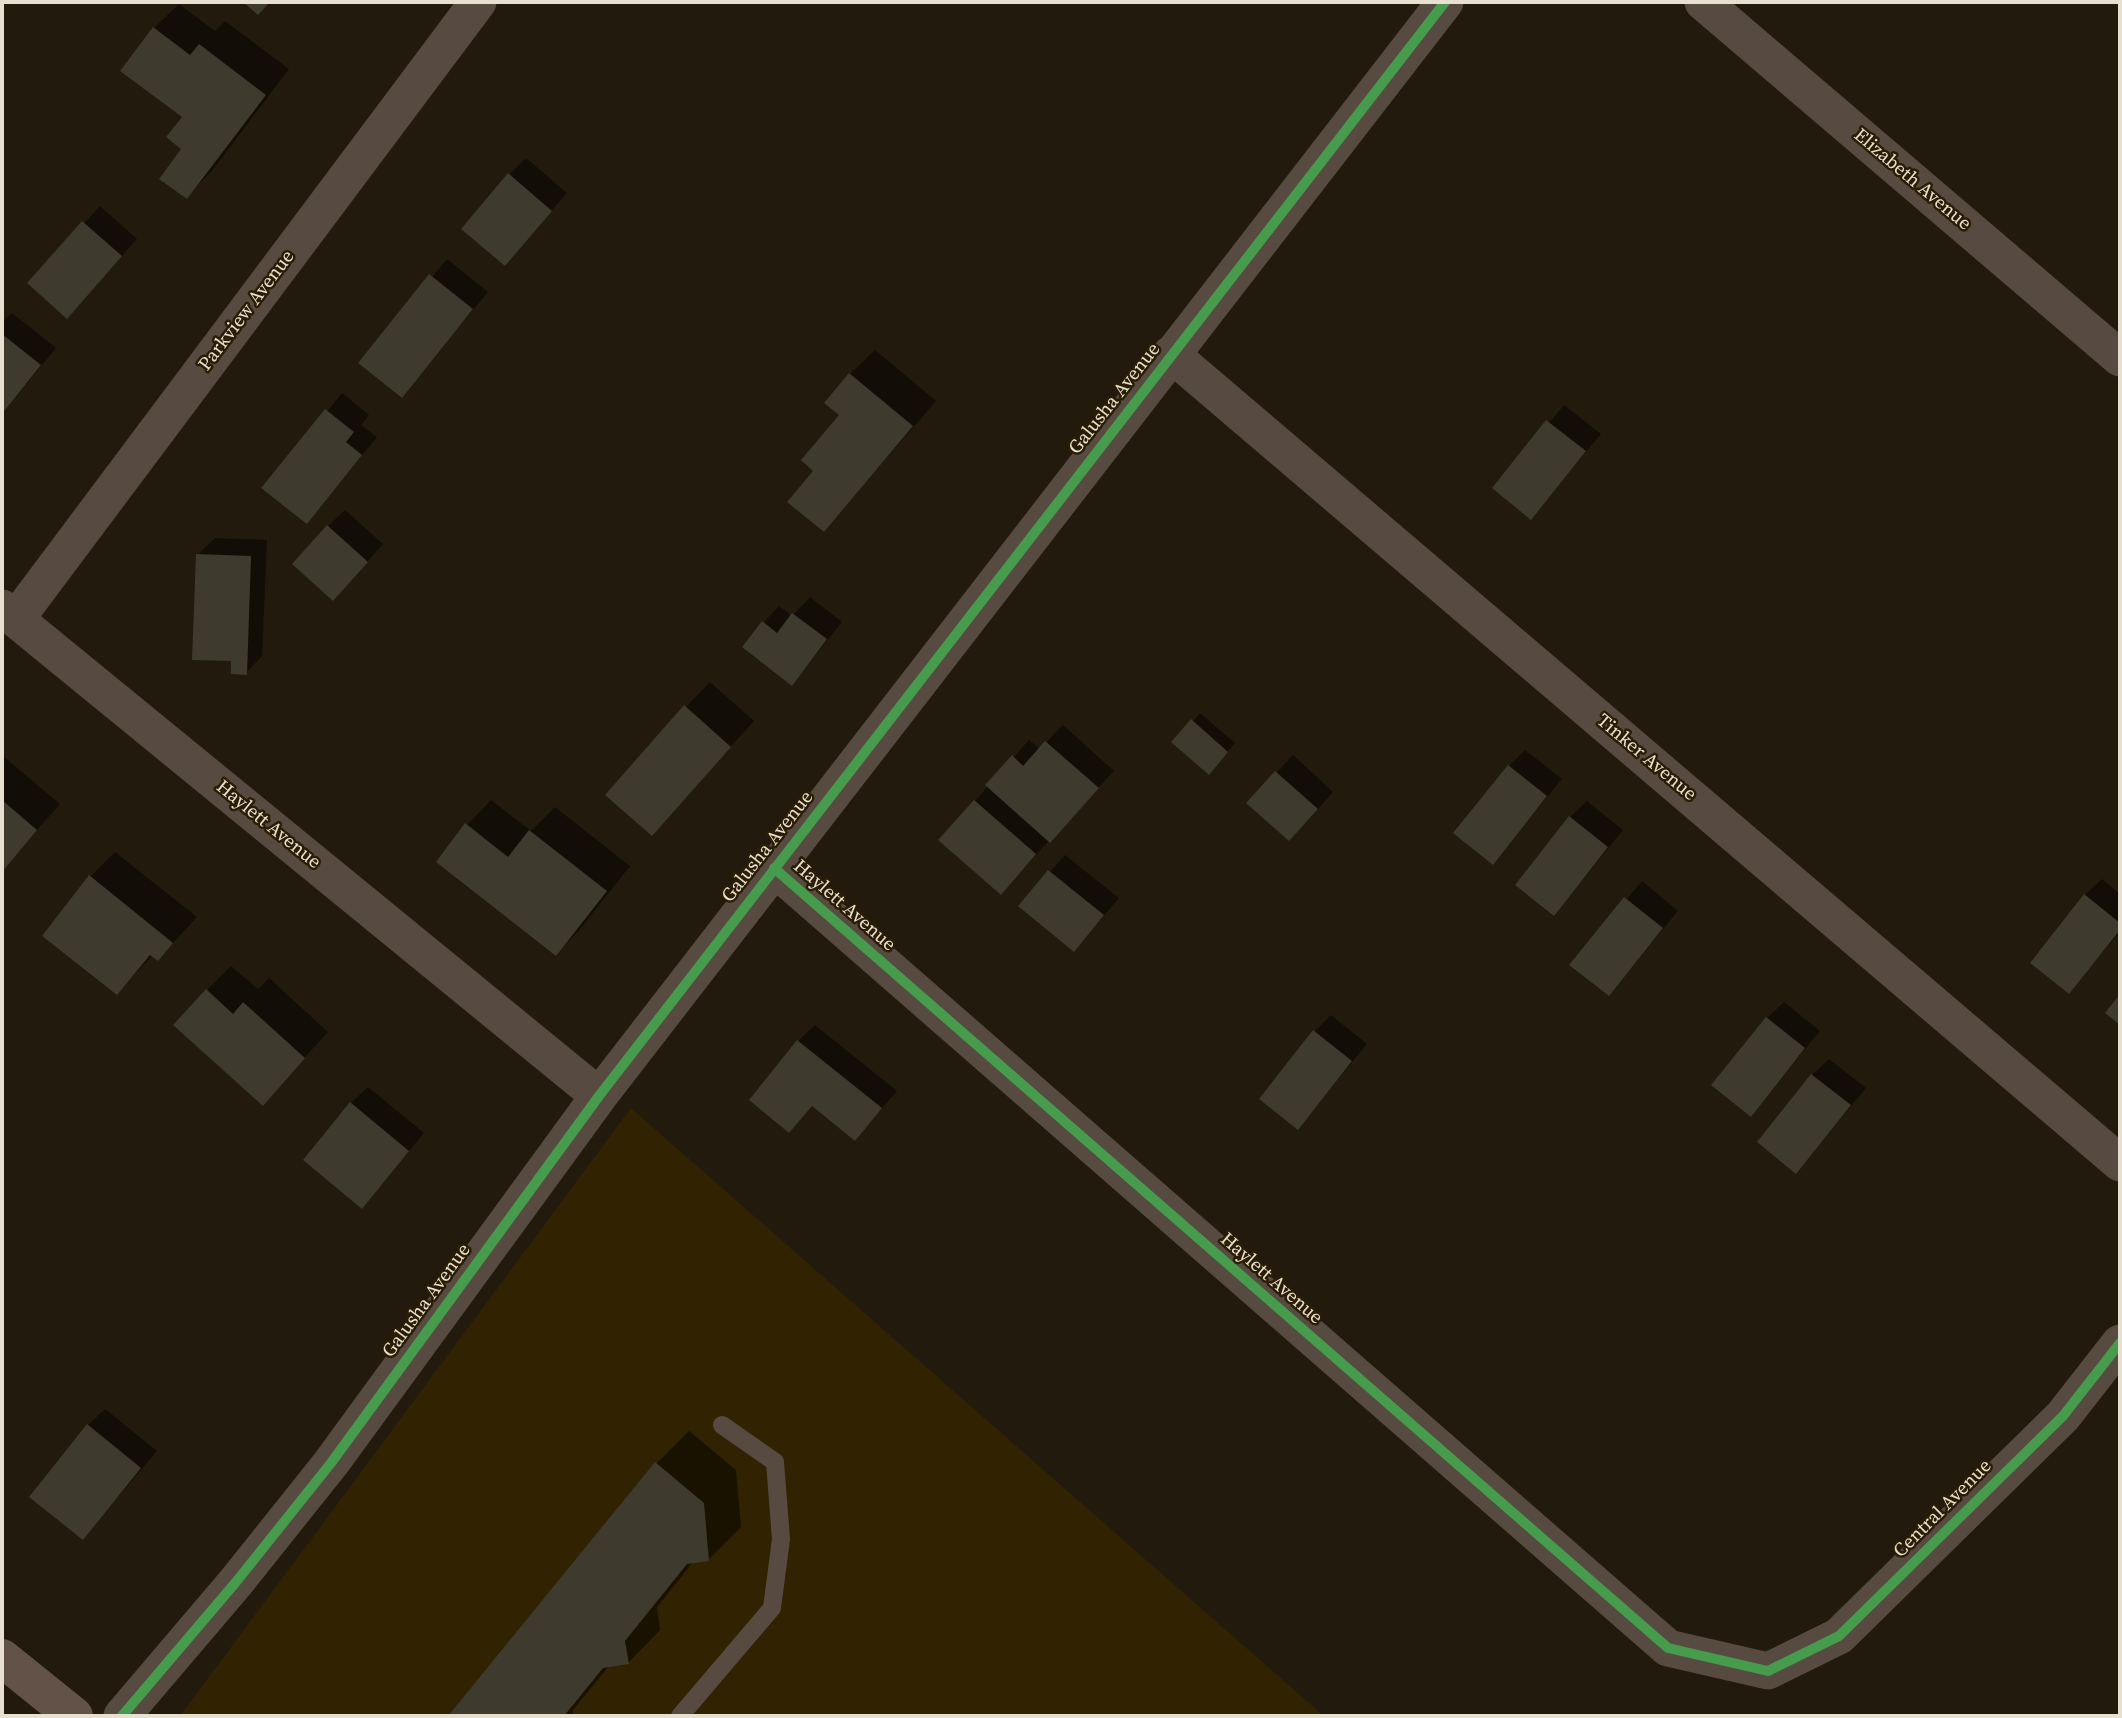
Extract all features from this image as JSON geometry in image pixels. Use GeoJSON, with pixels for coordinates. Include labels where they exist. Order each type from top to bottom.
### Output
{"type":"FeatureCollection","features":[{"type":"Feature","properties":{"kind":"main road"},"geometry":{"type":"LineString","coordinates":[[2,1658],[74,1716]]}},
{"type":"Feature","properties":{"kind":"street","name":"Parkview Avenue"},"geometry":{"type":"LineString","coordinates":[[9,614],[478,2]]}},
{"type":"Feature","properties":{"kind":"street","name":"Galusha Avenue"},"geometry":{"type":"LineString","coordinates":[[122,1716],[236,1582],[331,1463],[599,1096],[1446,2]]}},
{"type":"Feature","properties":{"kind":"street","name":"Elizabeth Avenue"},"geometry":{"type":"LineString","coordinates":[[1703,2],[2120,358]]}},
{"type":"Feature","properties":{"kind":"street","name":"Tinker Avenue"},"geometry":{"type":"LineString","coordinates":[[1171,354],[2120,1163]]}},
{"type":"Feature","properties":{"kind":"street","name":"Haylett Avenue"},"geometry":{"type":"LineString","coordinates":[[9,614],[599,1096]]}},
{"type":"Feature","properties":{"kind":"street","name":"Haylett Avenue"},"geometry":{"type":"LineString","coordinates":[[774,868],[1668,1648],[1768,1671]]}},
{"type":"Feature","properties":{"kind":"street","name":"Central Avenue"},"geometry":{"type":"LineString","coordinates":[[1768,1671],[1839,1636],[2063,1416],[2120,1343]]}},
{"type":"Feature","properties":{"kind":"lane"},"geometry":{"type":"LineString","coordinates":[[680,1716],[772,1608],[781,1539],[775,1462],[723,1425]]}},
{"type":"Feature","properties":{"kind":"shaded area"},"geometry":{"type":"Polygon","coordinates":[[[631,1108],[1324,1716],[180,1716],[631,1108]]]}},
{"type":"Feature","properties":{"kind":"building"},"geometry":{"type":"Polygon","coordinates":[[[243,2],[270,2],[258,15],[243,2]]]}},
{"type":"Feature","properties":{"kind":"building"},"geometry":{"type":"Polygon","coordinates":[[[153,27],[190,55],[199,44],[266,95],[187,199],[159,179],[181,149],[166,137],[182,117],[120,71],[153,27]]]}},
{"type":"Feature","properties":{"kind":"building"},"geometry":{"type":"Polygon","coordinates":[[[508,173],[552,211],[505,266],[461,229],[508,173]]]}},
{"type":"Feature","properties":{"kind":"building"},"geometry":{"type":"Polygon","coordinates":[[[82,221],[122,256],[67,319],[27,283],[82,221]]]}},
{"type":"Feature","properties":{"kind":"building"},"geometry":{"type":"Polygon","coordinates":[[[429,274],[473,309],[402,398],[358,363],[429,274]]]}},
{"type":"Feature","properties":{"kind":"building"},"geometry":{"type":"Polygon","coordinates":[[[2,334],[41,365],[2,414],[2,334]]]}},
{"type":"Feature","properties":{"kind":"building"},"geometry":{"type":"Polygon","coordinates":[[[849,373],[913,426],[824,532],[787,502],[813,471],[801,460],[839,415],[824,403],[849,373]]]}},
{"type":"Feature","properties":{"kind":"building"},"geometry":{"type":"Polygon","coordinates":[[[325,409],[354,432],[346,442],[362,455],[307,524],[261,488],[325,409]]]}},
{"type":"Feature","properties":{"kind":"building"},"geometry":{"type":"Polygon","coordinates":[[[1546,420],[1586,451],[1531,520],[1492,488],[1546,420]]]}},
{"type":"Feature","properties":{"kind":"building"},"geometry":{"type":"Polygon","coordinates":[[[327,525],[368,562],[333,601],[292,564],[327,525]]]}},
{"type":"Feature","properties":{"kind":"building"},"geometry":{"type":"Polygon","coordinates":[[[196,554],[251,556],[247,675],[231,674],[231,661],[192,660],[196,554]]]}},
{"type":"Feature","properties":{"kind":"building"},"geometry":{"type":"Polygon","coordinates":[[[792,613],[827,639],[792,686],[742,647],[762,621],[777,633],[792,613]]]}},
{"type":"Feature","properties":{"kind":"building"},"geometry":{"type":"Polygon","coordinates":[[[684,705],[731,747],[652,836],[605,795],[684,705]]]}},
{"type":"Feature","properties":{"kind":"building"},"geometry":{"type":"Polygon","coordinates":[[[1191,719],[1228,752],[1209,775],[1171,742],[1191,719]]]}},
{"type":"Feature","properties":{"kind":"building"},"geometry":{"type":"Polygon","coordinates":[[[1045,741],[1099,788],[1050,843],[985,785],[1012,755],[1023,766],[1045,741]]]}},
{"type":"Feature","properties":{"kind":"building"},"geometry":{"type":"Polygon","coordinates":[[[1508,765],[1547,796],[1493,865],[1453,833],[1508,765]]]}},
{"type":"Feature","properties":{"kind":"building"},"geometry":{"type":"Polygon","coordinates":[[[1275,771],[1318,809],[1289,841],[1246,803],[1275,771]]]}},
{"type":"Feature","properties":{"kind":"building"},"geometry":{"type":"Polygon","coordinates":[[[2,800],[37,830],[2,872],[2,800]]]}},
{"type":"Feature","properties":{"kind":"building"},"geometry":{"type":"Polygon","coordinates":[[[974,800],[1036,854],[1001,895],[938,840],[974,800]]]}},
{"type":"Feature","properties":{"kind":"building"},"geometry":{"type":"Polygon","coordinates":[[[1569,816],[1608,847],[1554,916],[1515,885],[1569,816]]]}},
{"type":"Feature","properties":{"kind":"building"},"geometry":{"type":"Polygon","coordinates":[[[465,823],[508,857],[529,830],[607,891],[556,956],[436,862],[465,823]]]}},
{"type":"Feature","properties":{"kind":"building"},"geometry":{"type":"Polygon","coordinates":[[[1048,870],[1104,915],[1074,952],[1018,906],[1048,870]]]}},
{"type":"Feature","properties":{"kind":"building"},"geometry":{"type":"Polygon","coordinates":[[[89,875],[173,943],[158,961],[150,955],[117,995],[42,936],[89,875]]]}},
{"type":"Feature","properties":{"kind":"building"},"geometry":{"type":"Polygon","coordinates":[[[2084,894],[2120,923],[2120,930],[2069,994],[2030,963],[2084,894]]]}},
{"type":"Feature","properties":{"kind":"building"},"geometry":{"type":"Polygon","coordinates":[[[1624,897],[1663,928],[1609,996],[1569,965],[1624,897]]]}},
{"type":"Feature","properties":{"kind":"building"},"geometry":{"type":"Polygon","coordinates":[[[206,989],[233,1014],[243,1002],[305,1058],[263,1106],[173,1025],[206,989]]]}},
{"type":"Feature","properties":{"kind":"building"},"geometry":{"type":"Polygon","coordinates":[[[2120,994],[2120,1025],[2105,1013],[2120,994]]]}},
{"type":"Feature","properties":{"kind":"building"},"geometry":{"type":"Polygon","coordinates":[[[1766,1017],[1805,1048],[1751,1117],[1711,1085],[1766,1017]]]}},
{"type":"Feature","properties":{"kind":"building"},"geometry":{"type":"Polygon","coordinates":[[[1313,1030],[1352,1061],[1298,1130],[1259,1099],[1313,1030]]]}},
{"type":"Feature","properties":{"kind":"building"},"geometry":{"type":"Polygon","coordinates":[[[797,1040],[882,1108],[855,1141],[812,1106],[789,1133],[749,1100],[797,1040]]]}},
{"type":"Feature","properties":{"kind":"building"},"geometry":{"type":"Polygon","coordinates":[[[1811,1074],[1851,1105],[1796,1174],[1757,1142],[1811,1074]]]}},
{"type":"Feature","properties":{"kind":"building"},"geometry":{"type":"Polygon","coordinates":[[[350,1102],[409,1151],[362,1209],[303,1160],[350,1102]]]}},
{"type":"Feature","properties":{"kind":"building"},"geometry":{"type":"Polygon","coordinates":[[[87,1424],[141,1468],[83,1540],[29,1497],[87,1424]]]}},
{"type":"Feature","properties":{"kind":"building"},"geometry":{"type":"Polygon","coordinates":[[[655,1462],[704,1503],[709,1561],[687,1564],[625,1641],[629,1664],[603,1668],[564,1716],[448,1716],[655,1462]]]}},
{"type":"Feature","properties":{"kind":"cycle path"},"geometry":{"type":"LineString","coordinates":[[122,1716],[236,1582],[331,1463],[599,1096],[1445,2]]}},
{"type":"Feature","properties":{"kind":"cycle path"},"geometry":{"type":"LineString","coordinates":[[774,868],[1668,1648],[1768,1671],[1839,1636],[2063,1416],[2120,1343]]}}]}
